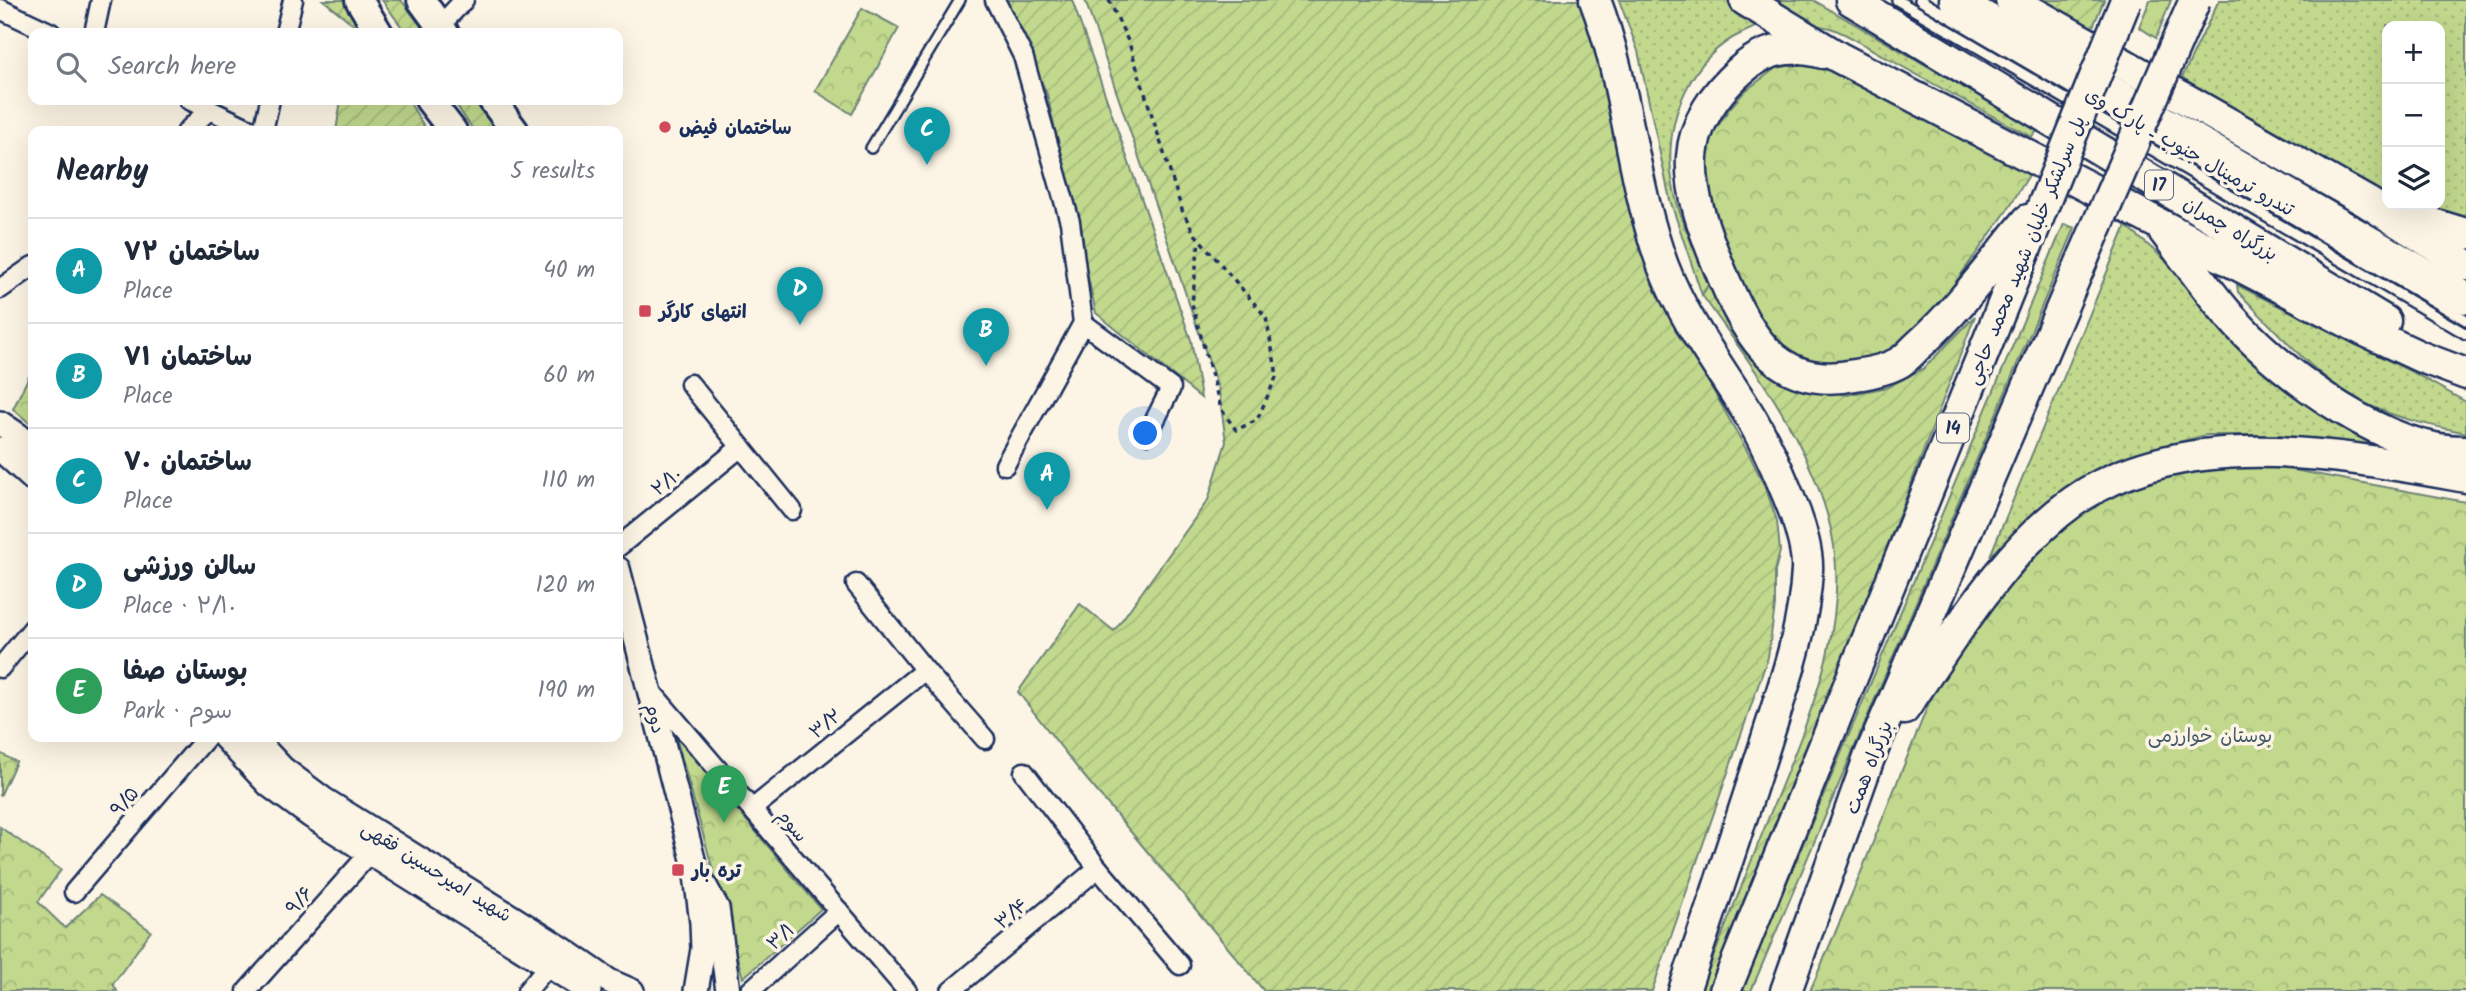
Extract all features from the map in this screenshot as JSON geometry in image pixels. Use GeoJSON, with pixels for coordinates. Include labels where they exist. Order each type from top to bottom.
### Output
{"type":"FeatureCollection","features":[{"type":"Feature","properties":{"kind":"highway"},"geometry":{"type":"LineString","coordinates":[[1595,0],[1621,91],[1650,222],[1663,265],[1688,320],[1767,447],[1796,517],[1807,566],[1802,622],[1785,682],[1684,991]]}},
{"type":"Feature","properties":{"kind":"highway"},"geometry":{"type":"LineString","coordinates":[[1745,0],[1838,57],[2159,225],[2363,330],[2421,357],[2466,372]]}},
{"type":"Feature","properties":{"kind":"highway","name":"بزرگراه چمران"},"geometry":{"type":"LineString","coordinates":[[1852,0],[2466,372]]}},
{"type":"Feature","properties":{"kind":"highway"},"geometry":{"type":"LineString","coordinates":[[1955,0],[2466,298]]}},
{"type":"Feature","properties":{"kind":"highway"},"geometry":{"type":"LineString","coordinates":[[2011,0],[2367,202],[2466,265]]}},
{"type":"Feature","properties":{"kind":"highway","name":"پل سرلشکر خلبان شهید محمد حاجی"},"geometry":{"type":"LineString","coordinates":[[1725,991],[2126,0]]}},
{"type":"Feature","properties":{"kind":"highway","name":"بزرگراه همت"},"geometry":{"type":"LineString","coordinates":[[1786,991],[1869,758],[2195,0]]}},
{"type":"Feature","properties":{"kind":"highway"},"geometry":{"type":"LineString","coordinates":[[1838,57],[1805,49],[1785,48],[1768,53],[1746,65],[1725,85],[1708,107],[1699,127],[1692,156],[1697,208],[1731,296],[1748,330],[1761,348],[1782,365],[1812,376],[1842,378],[1872,372],[1900,362],[1941,325],[2045,201]]}},
{"type":"Feature","properties":{"kind":"highway"},"geometry":{"type":"LineString","coordinates":[[2367,202],[2466,234]]}},
{"type":"Feature","properties":{"kind":"highway"},"geometry":{"type":"LineString","coordinates":[[2159,225],[2238,325],[2263,349],[2324,397],[2378,429],[2407,441],[2436,449],[2466,451]]}},
{"type":"Feature","properties":{"kind":"highway"},"geometry":{"type":"LineString","coordinates":[[1869,758],[1998,575],[2039,532],[2074,501],[2110,481],[2169,459],[2204,453],[2251,451],[2345,459],[2466,477]]}},
{"type":"Feature","properties":{"kind":"main road"},"geometry":{"type":"LineString","coordinates":[[359,0],[376,28]]}},
{"type":"Feature","properties":{"kind":"main road"},"geometry":{"type":"LineString","coordinates":[[423,1],[441,28]]}},
{"type":"Feature","properties":{"kind":"main road"},"geometry":{"type":"LineString","coordinates":[[432,105],[446,126]]}},
{"type":"Feature","properties":{"kind":"main road"},"geometry":{"type":"LineString","coordinates":[[496,105],[511,126]]}},
{"type":"Feature","properties":{"kind":"street"},"geometry":{"type":"LineString","coordinates":[[95,28],[101,0]]}},
{"type":"Feature","properties":{"kind":"street"},"geometry":{"type":"LineString","coordinates":[[286,28],[293,0]]}},
{"type":"Feature","properties":{"kind":"street"},"geometry":{"type":"LineString","coordinates":[[443,28],[464,0]]}},
{"type":"Feature","properties":{"kind":"street"},"geometry":{"type":"LineString","coordinates":[[995,0],[1023,56],[1070,222],[1083,323],[1005,465]]}},
{"type":"Feature","properties":{"kind":"street"},"geometry":{"type":"LineString","coordinates":[[0,9],[40,28]]}},
{"type":"Feature","properties":{"kind":"street"},"geometry":{"type":"LineString","coordinates":[[199,105],[243,126]]}},
{"type":"Feature","properties":{"kind":"street"},"geometry":{"type":"LineString","coordinates":[[264,126],[269,105]]}},
{"type":"Feature","properties":{"kind":"street"},"geometry":{"type":"LineString","coordinates":[[192,126],[209,110]]}},
{"type":"Feature","properties":{"kind":"street"},"geometry":{"type":"LineString","coordinates":[[0,289],[28,269]]}},
{"type":"Feature","properties":{"kind":"street"},"geometry":{"type":"LineString","coordinates":[[1083,323],[1171,388],[1148,434]]}},
{"type":"Feature","properties":{"kind":"street"},"geometry":{"type":"LineString","coordinates":[[690,384],[792,510]]}},
{"type":"Feature","properties":{"kind":"street"},"geometry":{"type":"LineString","coordinates":[[0,423],[28,444]]}},
{"type":"Feature","properties":{"kind":"street","name":"۲/۱۰"},"geometry":{"type":"LineString","coordinates":[[623,543],[741,447]]}},
{"type":"Feature","properties":{"kind":"street"},"geometry":{"type":"LineString","coordinates":[[0,449],[28,474]]}},
{"type":"Feature","properties":{"kind":"street"},"geometry":{"type":"LineString","coordinates":[[856,584],[985,739]]}},
{"type":"Feature","properties":{"kind":"street","name":"دوم"},"geometry":{"type":"LineString","coordinates":[[623,589],[695,867],[703,950],[696,991]]}},
{"type":"Feature","properties":{"kind":"street"},"geometry":{"type":"LineString","coordinates":[[0,668],[28,634]]}},
{"type":"Feature","properties":{"kind":"street","name":"۳/۲"},"geometry":{"type":"LineString","coordinates":[[752,809],[925,670]]}},
{"type":"Feature","properties":{"kind":"street","name":"سوم"},"geometry":{"type":"LineString","coordinates":[[647,686],[907,991]]}},
{"type":"Feature","properties":{"kind":"street","name":"۹/۵"},"geometry":{"type":"LineString","coordinates":[[74,892],[203,742]]}},
{"type":"Feature","properties":{"kind":"street","name":"شهید امیرحسین فقهی"},"geometry":{"type":"LineString","coordinates":[[229,742],[268,785],[311,817],[375,845],[555,957],[632,991]]}},
{"type":"Feature","properties":{"kind":"street","name":"شهید امیرحسین فقهی"},"geometry":{"type":"LineString","coordinates":[[258,742],[283,769],[323,799],[375,845]]}},
{"type":"Feature","properties":{"kind":"street"},"geometry":{"type":"LineString","coordinates":[[1024,772],[1098,868],[1180,965]]}},
{"type":"Feature","properties":{"kind":"street","name":"۹/۶"},"geometry":{"type":"LineString","coordinates":[[247,991],[375,845]]}},
{"type":"Feature","properties":{"kind":"street","name":"دوم"},"geometry":{"type":"LineString","coordinates":[[695,867],[717,908],[728,991]]}},
{"type":"Feature","properties":{"kind":"street","name":"۳/۴"},"geometry":{"type":"LineString","coordinates":[[951,991],[1098,868]]}},
{"type":"Feature","properties":{"kind":"street","name":"۳/۱"},"geometry":{"type":"LineString","coordinates":[[750,991],[839,911]]}},
{"type":"Feature","properties":{"kind":"street"},"geometry":{"type":"LineString","coordinates":[[527,991],[555,957]]}},
{"type":"Feature","properties":{"kind":"street","name":"شهید امیرحسین فقهی"},"geometry":{"type":"LineString","coordinates":[[555,957],[589,991]]}},
{"type":"Feature","properties":{"kind":"lane"},"geometry":{"type":"LineString","coordinates":[[871,148],[960,0]]}},
{"type":"Feature","properties":{"kind":"lane","name":"تندرو ترمینال جنوب ـ پارک وی"},"geometry":{"type":"LineString","coordinates":[[1896,0],[2466,334]]}},
{"type":"Feature","properties":{"kind":"lane"},"geometry":{"type":"LineString","coordinates":[[1920,0],[2466,320]]}},
{"type":"Feature","properties":{"kind":"path"},"geometry":{"type":"LineString","coordinates":[[1109,0],[1129,43],[1182,211],[1199,240],[1266,317],[1277,375],[1257,420],[1236,430],[1221,409],[1192,304],[1199,240]]}},
{"type":"Feature","properties":{"kind":"green space"},"geometry":{"type":"Polygon","coordinates":[[[323,0],[348,0],[365,28],[353,28],[353,24],[323,0]]]}},
{"type":"Feature","properties":{"kind":"green space"},"geometry":{"type":"Polygon","coordinates":[[[382,0],[401,0],[422,28],[402,28],[382,0]]]}},
{"type":"Feature","properties":{"kind":"green space"},"geometry":{"type":"Polygon","coordinates":[[[1004,0],[1072,0],[1191,340],[1201,398],[1096,313],[1047,94],[1004,0]]]}},
{"type":"Feature","properties":{"kind":"green space"},"geometry":{"type":"Polygon","coordinates":[[[1085,0],[1584,0],[1685,340],[1766,489],[1777,521],[1780,551],[1775,571],[1775,606],[1768,657],[1652,991],[1264,991],[1079,770],[1018,692],[1080,604],[1114,631],[1208,500],[1226,442],[1219,391],[1085,0]]]}},
{"type":"Feature","properties":{"kind":"green space"},"geometry":{"type":"Polygon","coordinates":[[[1619,0],[1813,0],[2038,130],[2032,137],[1837,30],[1804,23],[1777,22],[1742,33],[1709,57],[1696,73],[1678,110],[1673,130],[1671,172],[1676,200],[1691,242],[1710,282],[1702,295],[1670,200],[1638,51],[1619,0]]]}},
{"type":"Feature","properties":{"kind":"green space"},"geometry":{"type":"Polygon","coordinates":[[[2030,0],[2104,0],[2090,34],[2030,0]]]}},
{"type":"Feature","properties":{"kind":"green space"},"geometry":{"type":"Polygon","coordinates":[[[2150,0],[2171,0],[2156,38],[2139,27],[2150,0]]]}},
{"type":"Feature","properties":{"kind":"green space"},"geometry":{"type":"Polygon","coordinates":[[[2219,0],[2466,0],[2466,223],[2426,210],[2445,210],[2445,21],[2382,21],[2382,192],[2179,84],[2219,0]]]}},
{"type":"Feature","properties":{"kind":"green space"},"geometry":{"type":"Polygon","coordinates":[[[862,8],[899,28],[852,114],[815,91],[862,8]]]}},
{"type":"Feature","properties":{"kind":"green space"},"geometry":{"type":"Polygon","coordinates":[[[1812,62],[1825,64],[2031,172],[2006,212],[1937,308],[1902,346],[1870,360],[1822,366],[1793,354],[1764,330],[1720,237],[1707,186],[1706,156],[1715,131],[1745,91],[1776,68],[1812,62]]]}},
{"type":"Feature","properties":{"kind":"green space"},"geometry":{"type":"Polygon","coordinates":[[[340,105],[411,105],[424,126],[337,126],[340,105]]]}},
{"type":"Feature","properties":{"kind":"green space"},"geometry":{"type":"Polygon","coordinates":[[[456,105],[484,105],[501,126],[471,126],[456,105]]]}},
{"type":"Feature","properties":{"kind":"green space"},"geometry":{"type":"Polygon","coordinates":[[[2064,224],[2075,228],[1751,991],[1741,991],[2064,224]]]}},
{"type":"Feature","properties":{"kind":"green space"},"geometry":{"type":"Polygon","coordinates":[[[2126,226],[2193,284],[2398,450],[2280,435],[2206,435],[2144,451],[2107,465],[2062,494],[1990,556],[2126,226]]]}},
{"type":"Feature","properties":{"kind":"green space"},"geometry":{"type":"Polygon","coordinates":[[[1710,282],[1769,373],[1798,386],[1847,395],[1888,387],[1924,368],[1975,316],[1864,607],[1711,991],[1700,991],[1812,708],[1832,631],[1836,592],[1835,553],[1827,514],[1817,484],[1774,399],[1702,295],[1710,282]]]}},
{"type":"Feature","properties":{"kind":"green space"},"geometry":{"type":"Polygon","coordinates":[[[2237,285],[2414,373],[2466,402],[2466,433],[2395,416],[2354,398],[2301,356],[2238,292],[2237,285]]]}},
{"type":"Feature","properties":{"kind":"green space"},"geometry":{"type":"Polygon","coordinates":[[[28,378],[28,422],[13,409],[28,378]]]}},
{"type":"Feature","properties":{"kind":"green space","name":"بوستان خوارزمی"},"geometry":{"type":"Polygon","coordinates":[[[2245,466],[2288,469],[2466,502],[2466,991],[1810,991],[1937,683],[2017,569],[2088,504],[2168,472],[2245,466]]]}},
{"type":"Feature","properties":{"kind":"green space"},"geometry":{"type":"Polygon","coordinates":[[[676,737],[821,909],[743,978],[676,737]]]}},
{"type":"Feature","properties":{"kind":"green space"},"geometry":{"type":"Polygon","coordinates":[[[0,753],[16,762],[0,796],[0,753]]]}},
{"type":"Feature","properties":{"kind":"green space"},"geometry":{"type":"Polygon","coordinates":[[[0,827],[61,870],[38,902],[65,928],[100,895],[151,931],[113,984],[117,991],[1,991],[0,827]]]}},
{"type":"Feature","properties":{"kind":"place","name":"ساختمان فیض"},"geometry":{"type":"Point","coordinates":[665,127]}},
{"type":"Feature","properties":{"kind":"place","name":"ساختمان ۷۰"},"geometry":{"type":"Point","coordinates":[927,165]}},
{"type":"Feature","properties":{"kind":"place","name":"انتهای کارگر"},"geometry":{"type":"Point","coordinates":[645,311]}},
{"type":"Feature","properties":{"kind":"place","name":"سالن ورزشی"},"geometry":{"type":"Point","coordinates":[800,325]}},
{"type":"Feature","properties":{"kind":"place","name":"ساختمان ۷۱"},"geometry":{"type":"Point","coordinates":[986,366]}},
{"type":"Feature","properties":{"kind":"place","name":"ساختمان ۷۲"},"geometry":{"type":"Point","coordinates":[1047,510]}},
{"type":"Feature","properties":{"kind":"place","name":"بوستان صفا"},"geometry":{"type":"Point","coordinates":[724,823]}},
{"type":"Feature","properties":{"kind":"place","name":"تره بار"},"geometry":{"type":"Point","coordinates":[678,870]}}]}
